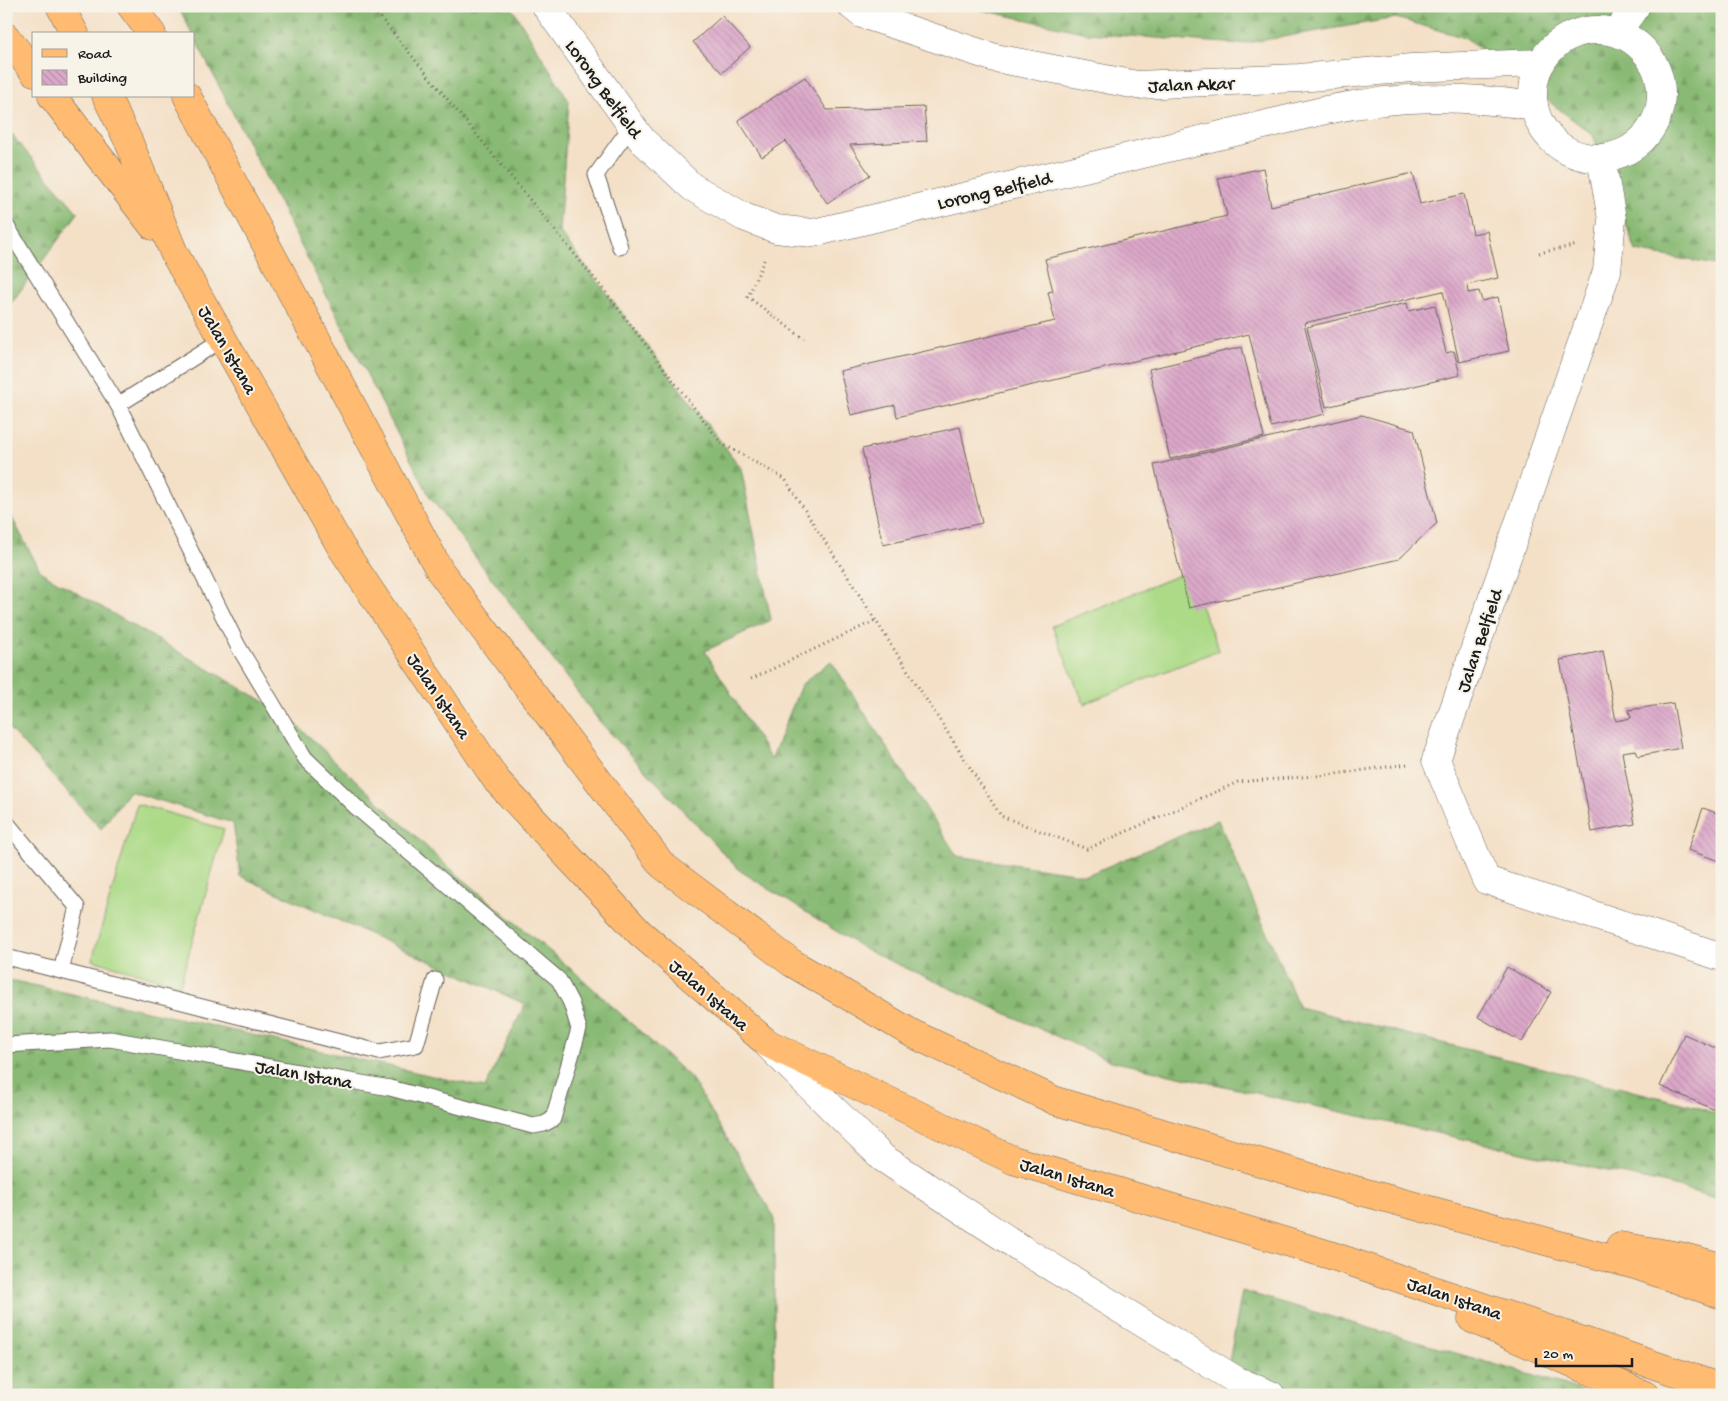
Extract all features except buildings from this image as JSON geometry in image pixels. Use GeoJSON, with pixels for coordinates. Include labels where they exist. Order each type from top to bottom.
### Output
{"type":"FeatureCollection","features":[{"type":"Feature","properties":{"kind":"main road"},"geometry":{"type":"LineString","coordinates":[[60,6],[74,32]]}},
{"type":"Feature","properties":{"kind":"main road"},"geometry":{"type":"LineString","coordinates":[[131,6],[151,32]]}},
{"type":"Feature","properties":{"kind":"main road"},"geometry":{"type":"LineString","coordinates":[[141,6],[152,32]]}},
{"type":"Feature","properties":{"kind":"main road"},"geometry":{"type":"LineString","coordinates":[[6,37],[32,70]]}},
{"type":"Feature","properties":{"kind":"main road"},"geometry":{"type":"LineString","coordinates":[[54,98],[174,252]]}},
{"type":"Feature","properties":{"kind":"main road","name":"Jalan Istana"},"geometry":{"type":"LineString","coordinates":[[107,98],[128,140],[174,252],[341,546],[497,780],[639,932],[766,1043],[1012,1160],[1330,1255],[1722,1388]]}},
{"type":"Feature","properties":{"kind":"main road"},"geometry":{"type":"LineString","coordinates":[[188,98],[440,571],[662,865],[792,963],[913,1034],[1056,1101],[1326,1182],[1638,1266],[1722,1295]]}},
{"type":"Feature","properties":{"kind":"main road"},"geometry":{"type":"LineString","coordinates":[[1456,1217],[1680,1256],[1722,1267]]}},
{"type":"Feature","properties":{"kind":"main road"},"geometry":{"type":"LineString","coordinates":[[1330,1255],[1645,1395]]}},
{"type":"Feature","properties":{"kind":"street","name":"Lorong Belfield"},"geometry":{"type":"LineString","coordinates":[[546,6],[642,140],[692,187],[744,217],[776,230],[813,233],[1350,105],[1382,100],[1453,97],[1534,106]]}},
{"type":"Feature","properties":{"kind":"street","name":"Jalan Akar"},"geometry":{"type":"LineString","coordinates":[[852,6],[862,14],[995,58],[1137,85],[1300,78],[1412,68],[1541,63]]}},
{"type":"Feature","properties":{"kind":"street"},"geometry":{"type":"LineString","coordinates":[[1616,32],[1636,6]]}},
{"type":"Feature","properties":{"kind":"street"},"geometry":{"type":"LineString","coordinates":[[1598,30],[1616,32],[1636,43],[1652,59],[1660,80],[1661,102],[1655,123],[1641,141],[1622,153],[1601,158],[1583,156],[1565,150],[1550,138],[1540,123],[1534,106],[1533,88],[1541,63],[1547,53],[1561,40],[1579,32],[1598,30]]}},
{"type":"Feature","properties":{"kind":"street","name":"Jalan Belfield"},"geometry":{"type":"LineString","coordinates":[[1436,760],[1607,271],[1612,219],[1601,158]]}},
{"type":"Feature","properties":{"kind":"street"},"geometry":{"type":"LineString","coordinates":[[1436,760],[1486,880],[1722,957]]}},
{"type":"Feature","properties":{"kind":"street"},"geometry":{"type":"LineString","coordinates":[[766,1043],[883,1158],[1055,1269],[1236,1380],[1271,1395]]}},
{"type":"Feature","properties":{"kind":"lane"},"geometry":{"type":"LineString","coordinates":[[620,247],[596,175],[632,125]]}},
{"type":"Feature","properties":{"kind":"lane"},"geometry":{"type":"LineString","coordinates":[[6,225],[118,405],[223,339]]}},
{"type":"Feature","properties":{"kind":"lane","name":"Jalan Istana"},"geometry":{"type":"LineString","coordinates":[[6,1045],[110,1039],[390,1088],[533,1126],[544,1124],[553,1119],[579,1029],[571,1003],[559,980],[356,807],[305,758],[238,646],[118,405]]}},
{"type":"Feature","properties":{"kind":"lane"},"geometry":{"type":"LineString","coordinates":[[6,822],[77,907],[61,971]]}},
{"type":"Feature","properties":{"kind":"lane"},"geometry":{"type":"LineString","coordinates":[[6,957],[379,1052],[416,1045],[436,980]]}},
{"type":"Feature","properties":{"kind":"path"},"geometry":{"type":"LineString","coordinates":[[371,6],[608,295],[721,443],[785,479],[1001,816],[1087,848],[1238,782],[1328,775],[1436,760]]}},
{"type":"Feature","properties":{"kind":"path"},"geometry":{"type":"LineString","coordinates":[[1539,252],[1578,245]]}},
{"type":"Feature","properties":{"kind":"path"},"geometry":{"type":"LineString","coordinates":[[764,260],[748,298],[804,339]]}},
{"type":"Feature","properties":{"kind":"path"},"geometry":{"type":"LineString","coordinates":[[751,679],[876,620]]}},
{"type":"Feature","properties":{"kind":"green space"},"geometry":{"type":"Polygon","coordinates":[[[178,6],[511,6],[569,101],[559,231],[741,468],[771,620],[705,651],[771,760],[801,685],[831,661],[957,856],[1087,875],[1218,820],[1299,1007],[1697,1107],[1722,1116],[1722,1200],[1671,1185],[1111,1061],[866,950],[739,870],[600,722],[430,497],[195,39],[195,32],[191,32],[178,6]]]}},
{"type":"Feature","properties":{"kind":"green space"},"geometry":{"type":"Polygon","coordinates":[[[964,6],[1722,6],[1722,266],[1636,251],[1593,135],[1466,38],[1396,18],[1240,44],[1087,33],[964,6]]]}},
{"type":"Feature","properties":{"kind":"green space"},"geometry":{"type":"Polygon","coordinates":[[[6,128],[78,213],[6,310],[6,128]]]}},
{"type":"Feature","properties":{"kind":"green space"},"geometry":{"type":"Polygon","coordinates":[[[6,507],[41,572],[284,713],[446,865],[577,974],[691,1078],[774,1217],[774,1395],[6,1395],[6,979],[485,1088],[525,1004],[240,876],[233,823],[129,791],[101,829],[6,725],[6,507]]]}},
{"type":"Feature","properties":{"kind":"green space"},"geometry":{"type":"Polygon","coordinates":[[[1187,572],[1219,650],[1084,704],[1052,626],[1187,572]]]}},
{"type":"Feature","properties":{"kind":"green space"},"geometry":{"type":"Polygon","coordinates":[[[137,804],[224,829],[180,985],[92,960],[137,804]]]}},
{"type":"Feature","properties":{"kind":"green space"},"geometry":{"type":"Polygon","coordinates":[[[1242,1291],[1566,1385],[1590,1395],[1223,1395],[1242,1291]]]}}]}
